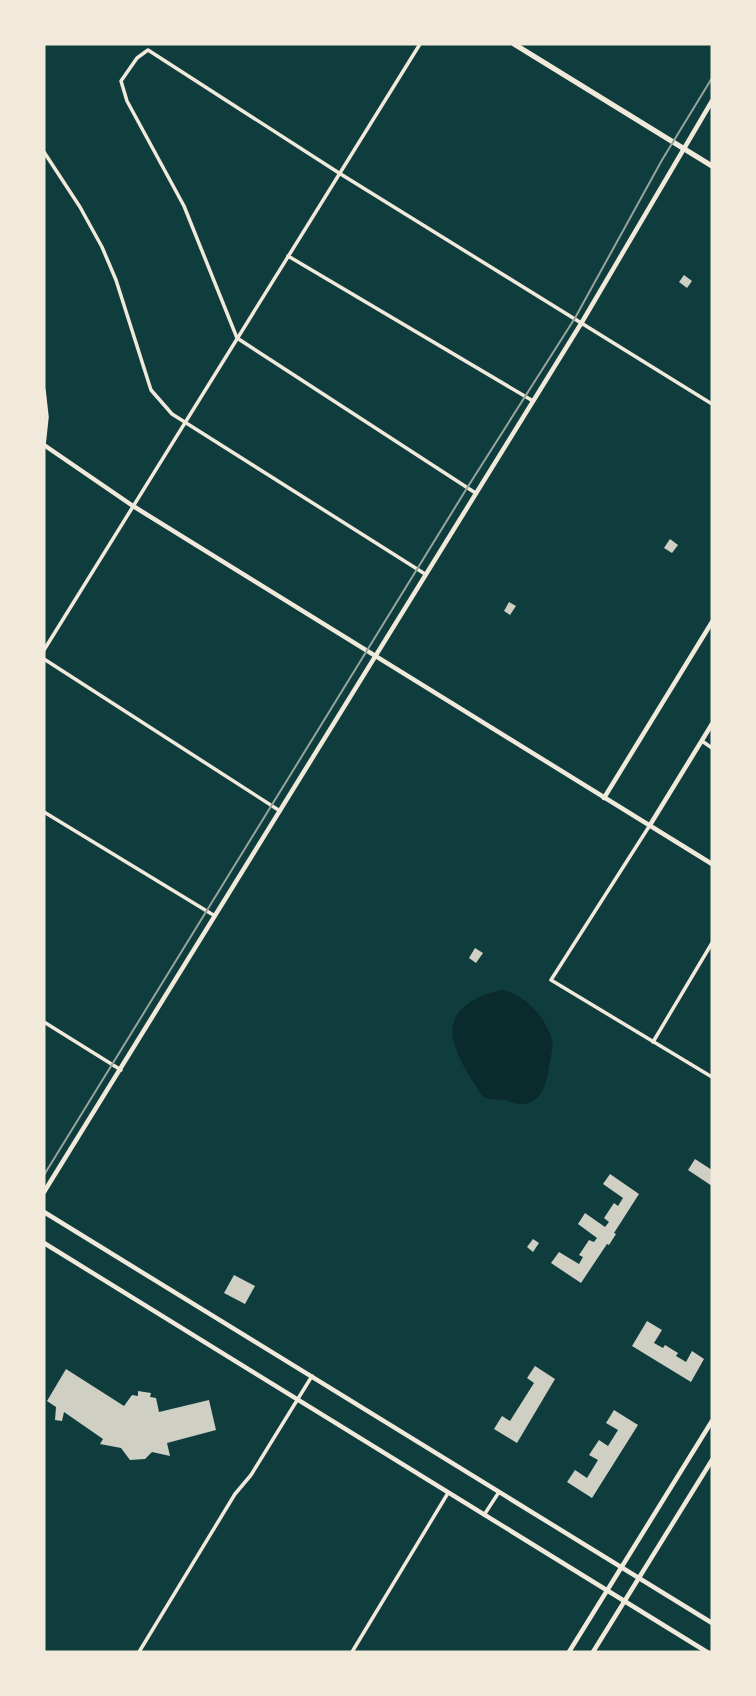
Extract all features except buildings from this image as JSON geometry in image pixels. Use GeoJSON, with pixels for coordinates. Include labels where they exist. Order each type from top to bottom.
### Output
{"type":"FeatureCollection","features":[{"type":"Feature","properties":{"kind":"main road"},"geometry":{"type":"LineString","coordinates":[[514,44],[712,166]]}},
{"type":"Feature","properties":{"kind":"street"},"geometry":{"type":"LineString","coordinates":[[44,650],[420,44]]}},
{"type":"Feature","properties":{"kind":"street"},"geometry":{"type":"LineString","coordinates":[[474,492],[237,338],[184,206],[127,101],[121,81],[137,58],[149,50],[339,173],[712,404]]}},
{"type":"Feature","properties":{"kind":"street"},"geometry":{"type":"LineString","coordinates":[[44,1192],[376,656],[474,492],[582,322],[712,101]]}},
{"type":"Feature","properties":{"kind":"street"},"geometry":{"type":"LineString","coordinates":[[44,152],[74,197],[102,247],[116,280],[151,390],[172,414],[425,574]]}},
{"type":"Feature","properties":{"kind":"street"},"geometry":{"type":"LineString","coordinates":[[288,256],[533,401]]}},
{"type":"Feature","properties":{"kind":"street"},"geometry":{"type":"LineString","coordinates":[[44,390],[47,417],[44,445],[133,506],[712,864]]}},
{"type":"Feature","properties":{"kind":"street"},"geometry":{"type":"LineString","coordinates":[[604,797],[712,622]]}},
{"type":"Feature","properties":{"kind":"street"},"geometry":{"type":"LineString","coordinates":[[44,659],[280,811]]}},
{"type":"Feature","properties":{"kind":"street"},"geometry":{"type":"LineString","coordinates":[[712,724],[551,980],[712,1077]]}},
{"type":"Feature","properties":{"kind":"street"},"geometry":{"type":"LineString","coordinates":[[702,741],[712,748]]}},
{"type":"Feature","properties":{"kind":"street"},"geometry":{"type":"LineString","coordinates":[[44,812],[215,916]]}},
{"type":"Feature","properties":{"kind":"street"},"geometry":{"type":"LineString","coordinates":[[653,1042],[712,943]]}},
{"type":"Feature","properties":{"kind":"street"},"geometry":{"type":"LineString","coordinates":[[44,1022],[121,1070]]}},
{"type":"Feature","properties":{"kind":"street"},"geometry":{"type":"LineString","coordinates":[[44,1212],[712,1623]]}},
{"type":"Feature","properties":{"kind":"street"},"geometry":{"type":"LineString","coordinates":[[44,1243],[707,1652]]}},
{"type":"Feature","properties":{"kind":"street"},"geometry":{"type":"LineString","coordinates":[[139,1652],[235,1494],[251,1475],[312,1376]]}},
{"type":"Feature","properties":{"kind":"street"},"geometry":{"type":"LineString","coordinates":[[569,1652],[712,1420]]}},
{"type":"Feature","properties":{"kind":"street"},"geometry":{"type":"LineString","coordinates":[[593,1652],[712,1460]]}},
{"type":"Feature","properties":{"kind":"street"},"geometry":{"type":"LineString","coordinates":[[484,1516],[499,1492]]}},
{"type":"Feature","properties":{"kind":"street"},"geometry":{"type":"LineString","coordinates":[[352,1652],[448,1493]]}},
{"type":"Feature","properties":{"kind":"water"},"geometry":{"type":"Polygon","coordinates":[[[502,990],[518,996],[533,1008],[545,1023],[552,1040],[544,1088],[537,1098],[525,1104],[483,1097],[461,1061],[453,1038],[452,1028],[460,1011],[475,999],[502,990]]]}},
{"type":"Feature","properties":{"kind":"tram line"},"geometry":{"type":"LineString","coordinates":[[44,1175],[467,488],[575,318],[662,160],[712,78]]}}]}
